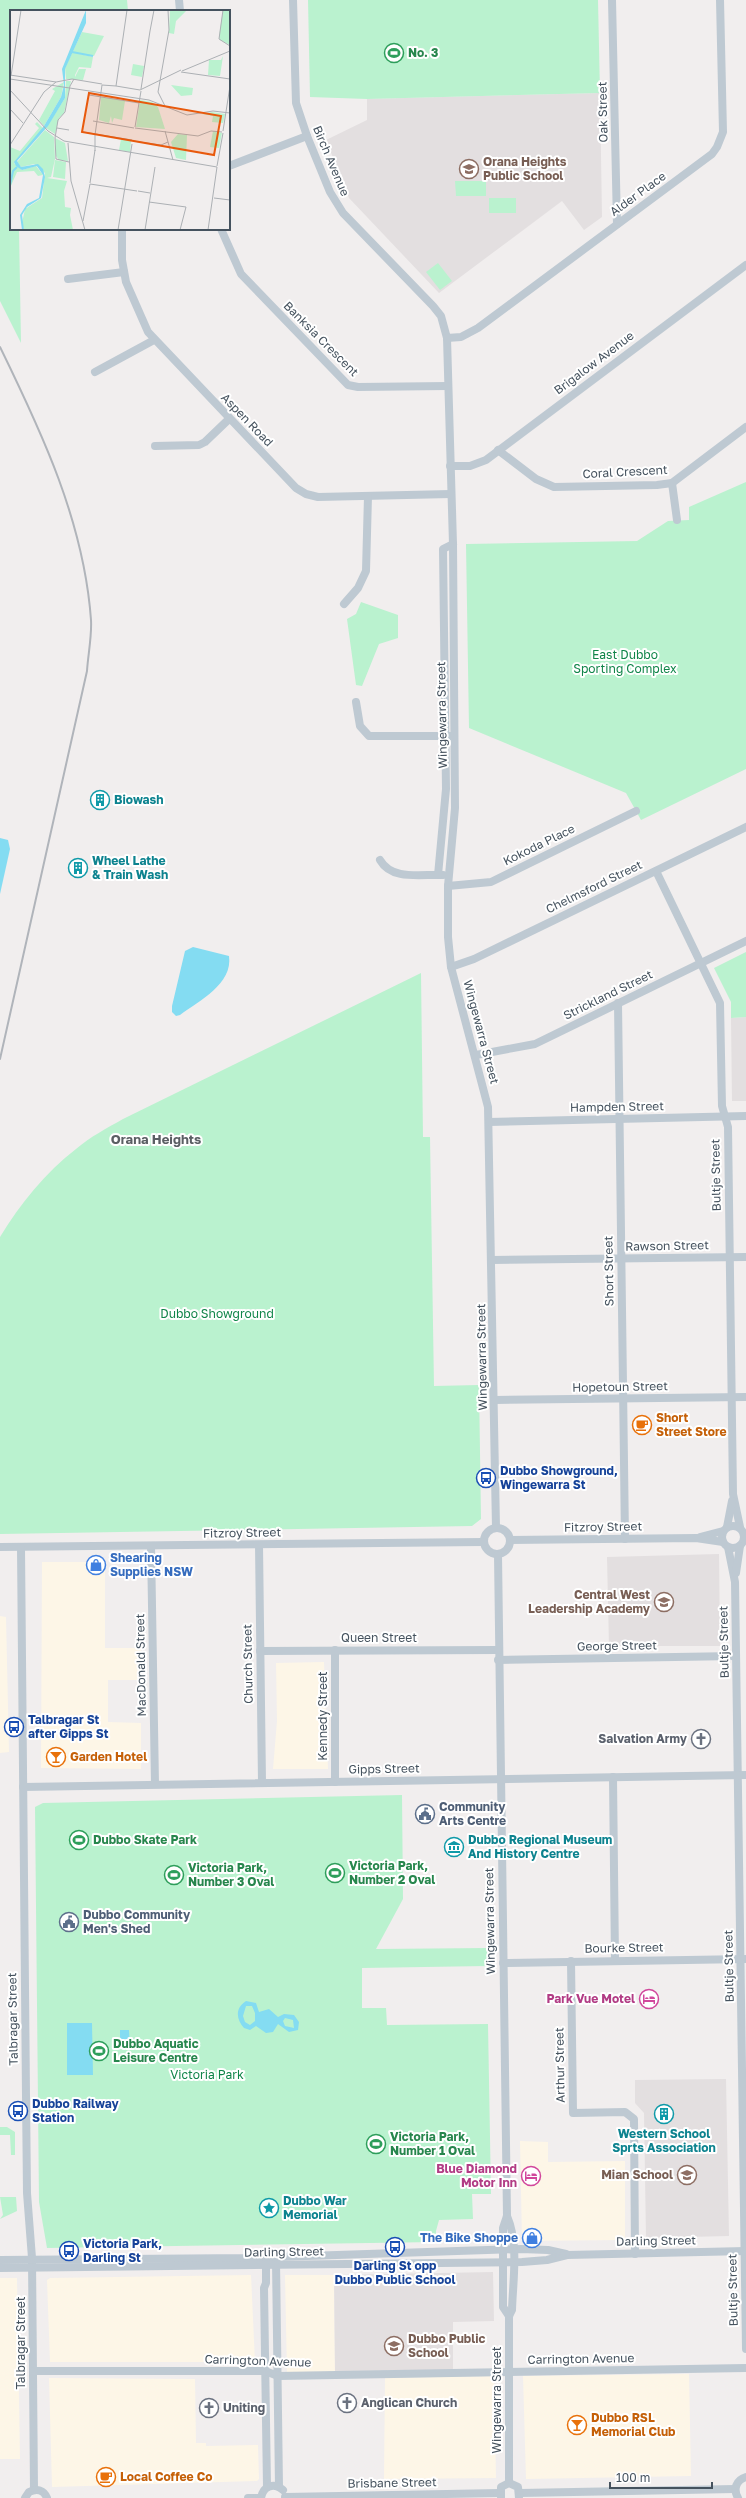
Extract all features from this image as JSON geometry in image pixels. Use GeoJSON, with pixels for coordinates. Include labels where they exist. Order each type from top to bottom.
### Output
{"type":"FeatureCollection","features":[{"type":"Feature","properties":{"kind":"street","name":"Birch Avenue"},"geometry":{"type":"LineString","coordinates":[[293,0],[295,92],[307,136],[335,203],[433,306],[441,316],[447,338]]}},
{"type":"Feature","properties":{"kind":"street","name":"Oak Street"},"geometry":{"type":"LineString","coordinates":[[612,0],[617,224]]}},
{"type":"Feature","properties":{"kind":"street","name":"Alder Place"},"geometry":{"type":"LineString","coordinates":[[447,338],[470,333],[712,154],[721,140],[723,132],[720,0]]}},
{"type":"Feature","properties":{"kind":"street"},"geometry":{"type":"LineString","coordinates":[[230,166],[307,136]]}},
{"type":"Feature","properties":{"kind":"street","name":"Aspen Road"},"geometry":{"type":"LineString","coordinates":[[122,230],[124,272],[144,324],[154,340],[296,488],[306,494],[318,497],[451,494]]}},
{"type":"Feature","properties":{"kind":"street","name":"Banksia Crescent"},"geometry":{"type":"LineString","coordinates":[[221,230],[237,269],[348,385],[358,387],[448,386]]}},
{"type":"Feature","properties":{"kind":"street","name":"Brigalow Avenue"},"geometry":{"type":"LineString","coordinates":[[450,466],[470,466],[486,460],[746,264]]}},
{"type":"Feature","properties":{"kind":"street"},"geometry":{"type":"LineString","coordinates":[[68,279],[124,272]]}},
{"type":"Feature","properties":{"kind":"street","name":"Wingewarra Street"},"geometry":{"type":"LineString","coordinates":[[447,338],[453,544],[455,736],[455,808],[448,886],[448,937],[451,967],[476,1055],[484,1089],[489,1122],[495,1400],[496,1528]]}},
{"type":"Feature","properties":{"kind":"street"},"geometry":{"type":"LineString","coordinates":[[95,372],[154,340]]}},
{"type":"Feature","properties":{"kind":"street"},"geometry":{"type":"LineString","coordinates":[[155,446],[199,445],[206,442],[229,418]]}},
{"type":"Feature","properties":{"kind":"street","name":"Coral Crescent"},"geometry":{"type":"LineString","coordinates":[[498,450],[536,479],[554,487],[672,483],[746,428]]}},
{"type":"Feature","properties":{"kind":"street"},"geometry":{"type":"LineString","coordinates":[[672,483],[677,520]]}},
{"type":"Feature","properties":{"kind":"street"},"geometry":{"type":"LineString","coordinates":[[344,604],[358,588],[366,571],[368,496]]}},
{"type":"Feature","properties":{"kind":"street","name":"Wingewarra Street"},"geometry":{"type":"LineString","coordinates":[[438,875],[445,808],[443,549],[453,544]]}},
{"type":"Feature","properties":{"kind":"street"},"geometry":{"type":"LineString","coordinates":[[356,702],[360,726],[368,736],[455,736]]}},
{"type":"Feature","properties":{"kind":"street","name":"Kokoda Place"},"geometry":{"type":"LineString","coordinates":[[448,886],[491,882],[636,810]]}},
{"type":"Feature","properties":{"kind":"street","name":"Chelmsford Street"},"geometry":{"type":"LineString","coordinates":[[451,967],[474,959],[746,827]]}},
{"type":"Feature","properties":{"kind":"street"},"geometry":{"type":"LineString","coordinates":[[380,860],[391,872],[400,874],[449,876]]}},
{"type":"Feature","properties":{"kind":"street","name":"Bultje Street"},"geometry":{"type":"LineString","coordinates":[[656,870],[720,1003],[722,1106],[728,1127],[733,1494],[725,1529]]}},
{"type":"Feature","properties":{"kind":"street","name":"Strickland Street"},"geometry":{"type":"LineString","coordinates":[[476,1055],[535,1044],[746,941]]}},
{"type":"Feature","properties":{"kind":"street","name":"Short Street"},"geometry":{"type":"LineString","coordinates":[[618,1003],[625,1539]]}},
{"type":"Feature","properties":{"kind":"street","name":"Hampden Street"},"geometry":{"type":"LineString","coordinates":[[489,1122],[746,1116]]}},
{"type":"Feature","properties":{"kind":"street","name":"Rawson Street"},"geometry":{"type":"LineString","coordinates":[[492,1260],[746,1257]]}},
{"type":"Feature","properties":{"kind":"street","name":"Hopetoun Street"},"geometry":{"type":"LineString","coordinates":[[495,1400],[746,1397]]}},
{"type":"Feature","properties":{"kind":"street","name":"Bultje Street"},"geometry":{"type":"LineString","coordinates":[[733,1494],[743,1529]]}},
{"type":"Feature","properties":{"kind":"street"},"geometry":{"type":"LineString","coordinates":[[735,1525],[743,1529],[745,1536],[743,1544],[726,1545],[725,1529],[735,1525]]}},
{"type":"Feature","properties":{"kind":"street"},"geometry":{"type":"LineString","coordinates":[[496,1528],[504,1530],[510,1540],[506,1552],[498,1555],[486,1550],[483,1542],[486,1534],[496,1528]]}},
{"type":"Feature","properties":{"kind":"street","name":"Fitzroy Street"},"geometry":{"type":"LineString","coordinates":[[696,1538],[725,1529]]}},
{"type":"Feature","properties":{"kind":"street","name":"Fitzroy Street"},"geometry":{"type":"LineString","coordinates":[[510,1540],[696,1538],[726,1545]]}},
{"type":"Feature","properties":{"kind":"street","name":"Fitzroy Street"},"geometry":{"type":"LineString","coordinates":[[0,1547],[21,1548],[483,1542]]}},
{"type":"Feature","properties":{"kind":"street","name":"Bultje Street"},"geometry":{"type":"LineString","coordinates":[[743,1544],[735,1582],[736,1656],[742,1775],[746,2349]]}},
{"type":"Feature","properties":{"kind":"street","name":"Church Street"},"geometry":{"type":"LineString","coordinates":[[259,1545],[262,1782]]}},
{"type":"Feature","properties":{"kind":"street","name":"Bultje Street"},"geometry":{"type":"LineString","coordinates":[[726,1545],[735,1582]]}},
{"type":"Feature","properties":{"kind":"street","name":"MacDonald Street"},"geometry":{"type":"LineString","coordinates":[[151,1546],[155,1784]]}},
{"type":"Feature","properties":{"kind":"street","name":"Talbragar Street"},"geometry":{"type":"LineString","coordinates":[[21,1548],[27,2186],[32,2258],[34,2490]]}},
{"type":"Feature","properties":{"kind":"street","name":"Wingewarra Street"},"geometry":{"type":"LineString","coordinates":[[498,1555],[498,1660],[507,2216],[503,2228],[502,2261],[503,2307],[509,2316]]}},
{"type":"Feature","properties":{"kind":"street","name":"Kennedy Street"},"geometry":{"type":"LineString","coordinates":[[334,1650],[335,1782]]}},
{"type":"Feature","properties":{"kind":"street","name":"Queen Street"},"geometry":{"type":"LineString","coordinates":[[260,1651],[498,1650]]}},
{"type":"Feature","properties":{"kind":"street","name":"George Street"},"geometry":{"type":"LineString","coordinates":[[498,1660],[736,1656]]}},
{"type":"Feature","properties":{"kind":"street","name":"Gipps Street"},"geometry":{"type":"LineString","coordinates":[[23,1787],[742,1775]]}},
{"type":"Feature","properties":{"kind":"street"},"geometry":{"type":"LineString","coordinates":[[613,1777],[615,1960]]}},
{"type":"Feature","properties":{"kind":"street","name":"Bourke Street"},"geometry":{"type":"LineString","coordinates":[[503,1963],[743,1959]]}},
{"type":"Feature","properties":{"kind":"street","name":"Arthur Street"},"geometry":{"type":"LineString","coordinates":[[571,1962],[573,2113],[625,2112],[634,2119],[635,2254]]}},
{"type":"Feature","properties":{"kind":"street","name":"Wingewarra Street"},"geometry":{"type":"LineString","coordinates":[[507,2216],[512,2228],[514,2262],[512,2310],[509,2316],[509,2483]]}},
{"type":"Feature","properties":{"kind":"street","name":"Darling Street"},"geometry":{"type":"LineString","coordinates":[[0,2268],[266,2261],[502,2250],[548,2250],[567,2255]]}},
{"type":"Feature","properties":{"kind":"street","name":"Darling Street"},"geometry":{"type":"LineString","coordinates":[[276,2260],[514,2262],[547,2260],[567,2255],[745,2251]]}},
{"type":"Feature","properties":{"kind":"street","name":"Darling Street"},"geometry":{"type":"LineString","coordinates":[[0,2260],[32,2258],[266,2261]]}},
{"type":"Feature","properties":{"kind":"street"},"geometry":{"type":"LineString","coordinates":[[276,2260],[279,2487],[285,2498]]}},
{"type":"Feature","properties":{"kind":"street"},"geometry":{"type":"LineString","coordinates":[[248,2498],[261,2498],[267,2487],[264,2288],[266,2283],[266,2261]]}},
{"type":"Feature","properties":{"kind":"street","name":"Carrington Avenue"},"geometry":{"type":"LineString","coordinates":[[33,2371],[265,2371],[278,2376],[746,2368]]}},
{"type":"Feature","properties":{"kind":"street"},"geometry":{"type":"LineString","coordinates":[[738,2498],[735,2489],[738,2482],[746,2477]]}},
{"type":"Feature","properties":{"kind":"street"},"geometry":{"type":"LineString","coordinates":[[500,2496],[504,2485],[509,2483],[518,2487],[520,2496],[735,2489]]}},
{"type":"Feature","properties":{"kind":"street"},"geometry":{"type":"LineString","coordinates":[[267,2487],[279,2487]]}},
{"type":"Feature","properties":{"kind":"street"},"geometry":{"type":"LineString","coordinates":[[25,2498],[27,2494],[34,2490],[43,2492],[47,2498]]}},
{"type":"Feature","properties":{"kind":"street","name":"Brisbane Street"},"geometry":{"type":"LineString","coordinates":[[285,2498],[500,2496]]}},
{"type":"Feature","properties":{"kind":"shaded area","name":"Orana Heights Public School"},"geometry":{"type":"Polygon","coordinates":[[[600,93],[602,217],[584,230],[562,201],[439,293],[349,198],[326,140],[367,120],[367,99],[600,93]]]}},
{"type":"Feature","properties":{"kind":"shaded area"},"geometry":{"type":"Polygon","coordinates":[[[746,1017],[746,1101],[732,1101],[731,1018],[746,1017]]]}},
{"type":"Feature","properties":{"kind":"shaded area","name":"Central West Leadership Academy"},"geometry":{"type":"Polygon","coordinates":[[[719,1554],[720,1646],[609,1646],[607,1557],[719,1554]]]}},
{"type":"Feature","properties":{"kind":"shaded area"},"geometry":{"type":"Polygon","coordinates":[[[42,1562],[105,1562],[105,1648],[141,1648],[141,1680],[108,1680],[108,1722],[141,1723],[141,1769],[41,1768],[42,1562]]]}},
{"type":"Feature","properties":{"kind":"shaded area"},"geometry":{"type":"Polygon","coordinates":[[[0,1616],[6,1617],[9,1752],[0,1753],[0,1616]]]}},
{"type":"Feature","properties":{"kind":"shaded area"},"geometry":{"type":"Polygon","coordinates":[[[324,1662],[328,1769],[273,1769],[277,1721],[276,1663],[324,1662]]]}},
{"type":"Feature","properties":{"kind":"shaded area","name":"Mian School"},"geometry":{"type":"Polygon","coordinates":[[[726,2079],[729,2236],[646,2238],[644,2113],[635,2103],[635,2080],[726,2079]]]}},
{"type":"Feature","properties":{"kind":"shaded area"},"geometry":{"type":"Polygon","coordinates":[[[520,2141],[548,2142],[548,2162],[625,2161],[625,2240],[522,2241],[520,2141]]]}},
{"type":"Feature","properties":{"kind":"shaded area","name":"Dubbo Public School"},"geometry":{"type":"Polygon","coordinates":[[[493,2272],[494,2321],[453,2322],[453,2370],[335,2373],[334,2275],[493,2272]]]}},
{"type":"Feature","properties":{"kind":"shaded area"},"geometry":{"type":"Polygon","coordinates":[[[251,2275],[255,2362],[50,2362],[47,2280],[50,2278],[251,2275]]]}},
{"type":"Feature","properties":{"kind":"shaded area"},"geometry":{"type":"Polygon","coordinates":[[[285,2275],[334,2275],[335,2373],[287,2373],[285,2275]]]}},
{"type":"Feature","properties":{"kind":"shaded area"},"geometry":{"type":"Polygon","coordinates":[[[0,2278],[17,2278],[20,2459],[0,2459],[0,2278]]]}},
{"type":"Feature","properties":{"kind":"shaded area"},"geometry":{"type":"Polygon","coordinates":[[[689,2374],[691,2476],[526,2479],[523,2376],[689,2374]]]}},
{"type":"Feature","properties":{"kind":"shaded area"},"geometry":{"type":"Polygon","coordinates":[[[494,2376],[496,2478],[384,2479],[385,2378],[494,2376]]]}},
{"type":"Feature","properties":{"kind":"shaded area"},"geometry":{"type":"Polygon","coordinates":[[[49,2378],[195,2379],[196,2443],[206,2443],[206,2446],[258,2445],[259,2479],[257,2481],[52,2487],[49,2378]]]}},
{"type":"Feature","properties":{"kind":"green space"},"geometry":{"type":"Polygon","coordinates":[[[0,0],[127,0],[128,10],[10,10],[10,230],[19,230],[21,343],[0,301],[0,0]]]}},
{"type":"Feature","properties":{"kind":"green space"},"geometry":{"type":"Polygon","coordinates":[[[308,0],[598,0],[600,93],[367,99],[310,97],[308,0]]]}},
{"type":"Feature","properties":{"kind":"green space"},"geometry":{"type":"Polygon","coordinates":[[[455,181],[486,181],[486,196],[456,196],[455,181]]]}},
{"type":"Feature","properties":{"kind":"green space"},"geometry":{"type":"Polygon","coordinates":[[[489,198],[516,198],[516,213],[489,213],[489,198]]]}},
{"type":"Feature","properties":{"kind":"green space"},"geometry":{"type":"Polygon","coordinates":[[[438,263],[452,281],[440,290],[426,272],[438,263]]]}},
{"type":"Feature","properties":{"kind":"green space","name":"East Dubbo Sporting Complex"},"geometry":{"type":"Polygon","coordinates":[[[746,482],[746,769],[641,820],[626,793],[469,728],[466,544],[637,541],[668,521],[689,520],[689,507],[746,482]]]}},
{"type":"Feature","properties":{"kind":"green space"},"geometry":{"type":"Polygon","coordinates":[[[361,602],[398,615],[398,638],[379,644],[362,686],[356,685],[347,619],[356,614],[361,602]]]}},
{"type":"Feature","properties":{"kind":"green space"},"geometry":{"type":"Polygon","coordinates":[[[746,952],[746,1017],[731,1018],[731,1002],[714,968],[746,952]]]}},
{"type":"Feature","properties":{"kind":"green space","name":"Dubbo Showground"},"geometry":{"type":"Polygon","coordinates":[[[421,973],[423,1137],[430,1137],[434,1386],[479,1385],[481,1519],[472,1526],[0,1534],[0,1237],[34,1189],[65,1158],[105,1129],[421,973]]]}},
{"type":"Feature","properties":{"kind":"green space","name":"Victoria Park"},"geometry":{"type":"Polygon","coordinates":[[[402,1795],[403,1899],[376,1949],[487,1948],[487,1966],[362,1968],[362,2008],[386,2008],[387,2025],[488,2024],[491,2194],[472,2194],[473,2219],[439,2220],[436,2231],[436,2242],[47,2248],[39,2202],[35,1807],[43,1803],[402,1795]]]}},
{"type":"Feature","properties":{"kind":"green space"},"geometry":{"type":"Polygon","coordinates":[[[0,2127],[7,2127],[15,2132],[15,2155],[11,2155],[10,2135],[0,2135],[0,2127]]]}},
{"type":"Feature","properties":{"kind":"green space"},"geometry":{"type":"Polygon","coordinates":[[[0,2197],[16,2197],[17,2211],[0,2219],[3,2215],[0,2197]]]}},
{"type":"Feature","properties":{"kind":"water"},"geometry":{"type":"Polygon","coordinates":[[[0,838],[8,840],[10,849],[0,894],[0,838]]]}},
{"type":"Feature","properties":{"kind":"water"},"geometry":{"type":"Polygon","coordinates":[[[193,947],[229,956],[229,966],[226,975],[213,991],[180,1015],[176,1016],[172,1012],[172,1006],[185,951],[193,947]]]}},
{"type":"Feature","properties":{"kind":"water"},"geometry":{"type":"Polygon","coordinates":[[[246,2001],[256,2003],[259,2012],[269,2009],[278,2017],[284,2014],[294,2015],[299,2022],[298,2030],[289,2032],[278,2024],[273,2032],[266,2033],[256,2026],[250,2030],[244,2028],[238,2017],[238,2010],[246,2001]],[[246,2006],[243,2016],[245,2022],[250,2025],[255,2021],[255,2013],[252,2006],[246,2006]],[[285,2018],[283,2021],[285,2026],[294,2028],[293,2020],[285,2018]]]}},
{"type":"Feature","properties":{"kind":"water"},"geometry":{"type":"Polygon","coordinates":[[[67,2023],[92,2023],[93,2075],[67,2075],[67,2023]]]}},
{"type":"Feature","properties":{"kind":"water"},"geometry":{"type":"Polygon","coordinates":[[[120,2030],[129,2030],[130,2048],[120,2048],[120,2030]]]}},
{"type":"Feature","properties":{"kind":"railway"},"geometry":{"type":"LineString","coordinates":[[0,347],[31,412],[59,479],[80,548],[87,584],[91,620],[87,671],[0,1059]]}},
{"type":"Feature","properties":{"kind":"place","name":"No. 3"},"geometry":{"type":"Point","coordinates":[394,53]}},
{"type":"Feature","properties":{"kind":"place","name":"Orana Heights Public School"},"geometry":{"type":"Point","coordinates":[469,169]}},
{"type":"Feature","properties":{"kind":"place","name":"Biowash"},"geometry":{"type":"Point","coordinates":[100,800]}},
{"type":"Feature","properties":{"kind":"place","name":"Wheel Lathe & Train Wash"},"geometry":{"type":"Point","coordinates":[78,868]}},
{"type":"Feature","properties":{"kind":"place","name":"Short Street Store"},"geometry":{"type":"Point","coordinates":[642,1425]}},
{"type":"Feature","properties":{"kind":"place","name":"Dubbo Showground, Wingewarra St"},"geometry":{"type":"Point","coordinates":[486,1478]}},
{"type":"Feature","properties":{"kind":"place","name":"Shearing Supplies NSW"},"geometry":{"type":"Point","coordinates":[96,1565]}},
{"type":"Feature","properties":{"kind":"place","name":"Central West Leadership Academy"},"geometry":{"type":"Point","coordinates":[664,1602]}},
{"type":"Feature","properties":{"kind":"place","name":"Talbragar St after Gipps St"},"geometry":{"type":"Point","coordinates":[14,1727]}},
{"type":"Feature","properties":{"kind":"place","name":"Salvation Army"},"geometry":{"type":"Point","coordinates":[701,1739]}},
{"type":"Feature","properties":{"kind":"place","name":"Garden Hotel"},"geometry":{"type":"Point","coordinates":[56,1757]}},
{"type":"Feature","properties":{"kind":"place","name":"Community Arts Centre"},"geometry":{"type":"Point","coordinates":[425,1814]}},
{"type":"Feature","properties":{"kind":"place","name":"Dubbo Skate Park"},"geometry":{"type":"Point","coordinates":[79,1840]}},
{"type":"Feature","properties":{"kind":"place","name":"Dubbo Regional Museum And History Centre"},"geometry":{"type":"Point","coordinates":[454,1847]}},
{"type":"Feature","properties":{"kind":"place","name":"Victoria Park, Number 2 Oval"},"geometry":{"type":"Point","coordinates":[335,1873]}},
{"type":"Feature","properties":{"kind":"place","name":"Victoria Park, Number 3 Oval"},"geometry":{"type":"Point","coordinates":[174,1875]}},
{"type":"Feature","properties":{"kind":"place","name":"Dubbo Community Men's Shed"},"geometry":{"type":"Point","coordinates":[69,1922]}},
{"type":"Feature","properties":{"kind":"place","name":"Park Vue Motel"},"geometry":{"type":"Point","coordinates":[649,1999]}},
{"type":"Feature","properties":{"kind":"place","name":"Dubbo Aquatic Leisure Centre"},"geometry":{"type":"Point","coordinates":[99,2051]}},
{"type":"Feature","properties":{"kind":"place","name":"Dubbo Railway Station"},"geometry":{"type":"Point","coordinates":[18,2111]}},
{"type":"Feature","properties":{"kind":"place","name":"Western School Sprts Association"},"geometry":{"type":"Point","coordinates":[664,2114]}},
{"type":"Feature","properties":{"kind":"place","name":"Victoria Park, Number 1 Oval"},"geometry":{"type":"Point","coordinates":[376,2144]}},
{"type":"Feature","properties":{"kind":"place","name":"Mian School"},"geometry":{"type":"Point","coordinates":[687,2175]}},
{"type":"Feature","properties":{"kind":"place","name":"Blue Diamond Motor Inn"},"geometry":{"type":"Point","coordinates":[531,2176]}},
{"type":"Feature","properties":{"kind":"place","name":"Dubbo War Memorial"},"geometry":{"type":"Point","coordinates":[269,2208]}},
{"type":"Feature","properties":{"kind":"place","name":"The Bike Shoppe"},"geometry":{"type":"Point","coordinates":[532,2238]}},
{"type":"Feature","properties":{"kind":"place","name":"Darling St opp Dubbo Public School"},"geometry":{"type":"Point","coordinates":[395,2247]}},
{"type":"Feature","properties":{"kind":"place","name":"Victoria Park, Darling St"},"geometry":{"type":"Point","coordinates":[69,2251]}},
{"type":"Feature","properties":{"kind":"place","name":"Dubbo Public School"},"geometry":{"type":"Point","coordinates":[394,2346]}},
{"type":"Feature","properties":{"kind":"place","name":"Anglican Church"},"geometry":{"type":"Point","coordinates":[347,2403]}},
{"type":"Feature","properties":{"kind":"place","name":"Uniting"},"geometry":{"type":"Point","coordinates":[209,2408]}},
{"type":"Feature","properties":{"kind":"place","name":"Dubbo RSL Memorial Club"},"geometry":{"type":"Point","coordinates":[577,2425]}},
{"type":"Feature","properties":{"kind":"place","name":"Local Coffee Co"},"geometry":{"type":"Point","coordinates":[106,2477]}},
{"type":"Feature","properties":{"kind":"district","name":"Orana Heights"},"geometry":{"type":"Point","coordinates":[156,1139]}}]}
